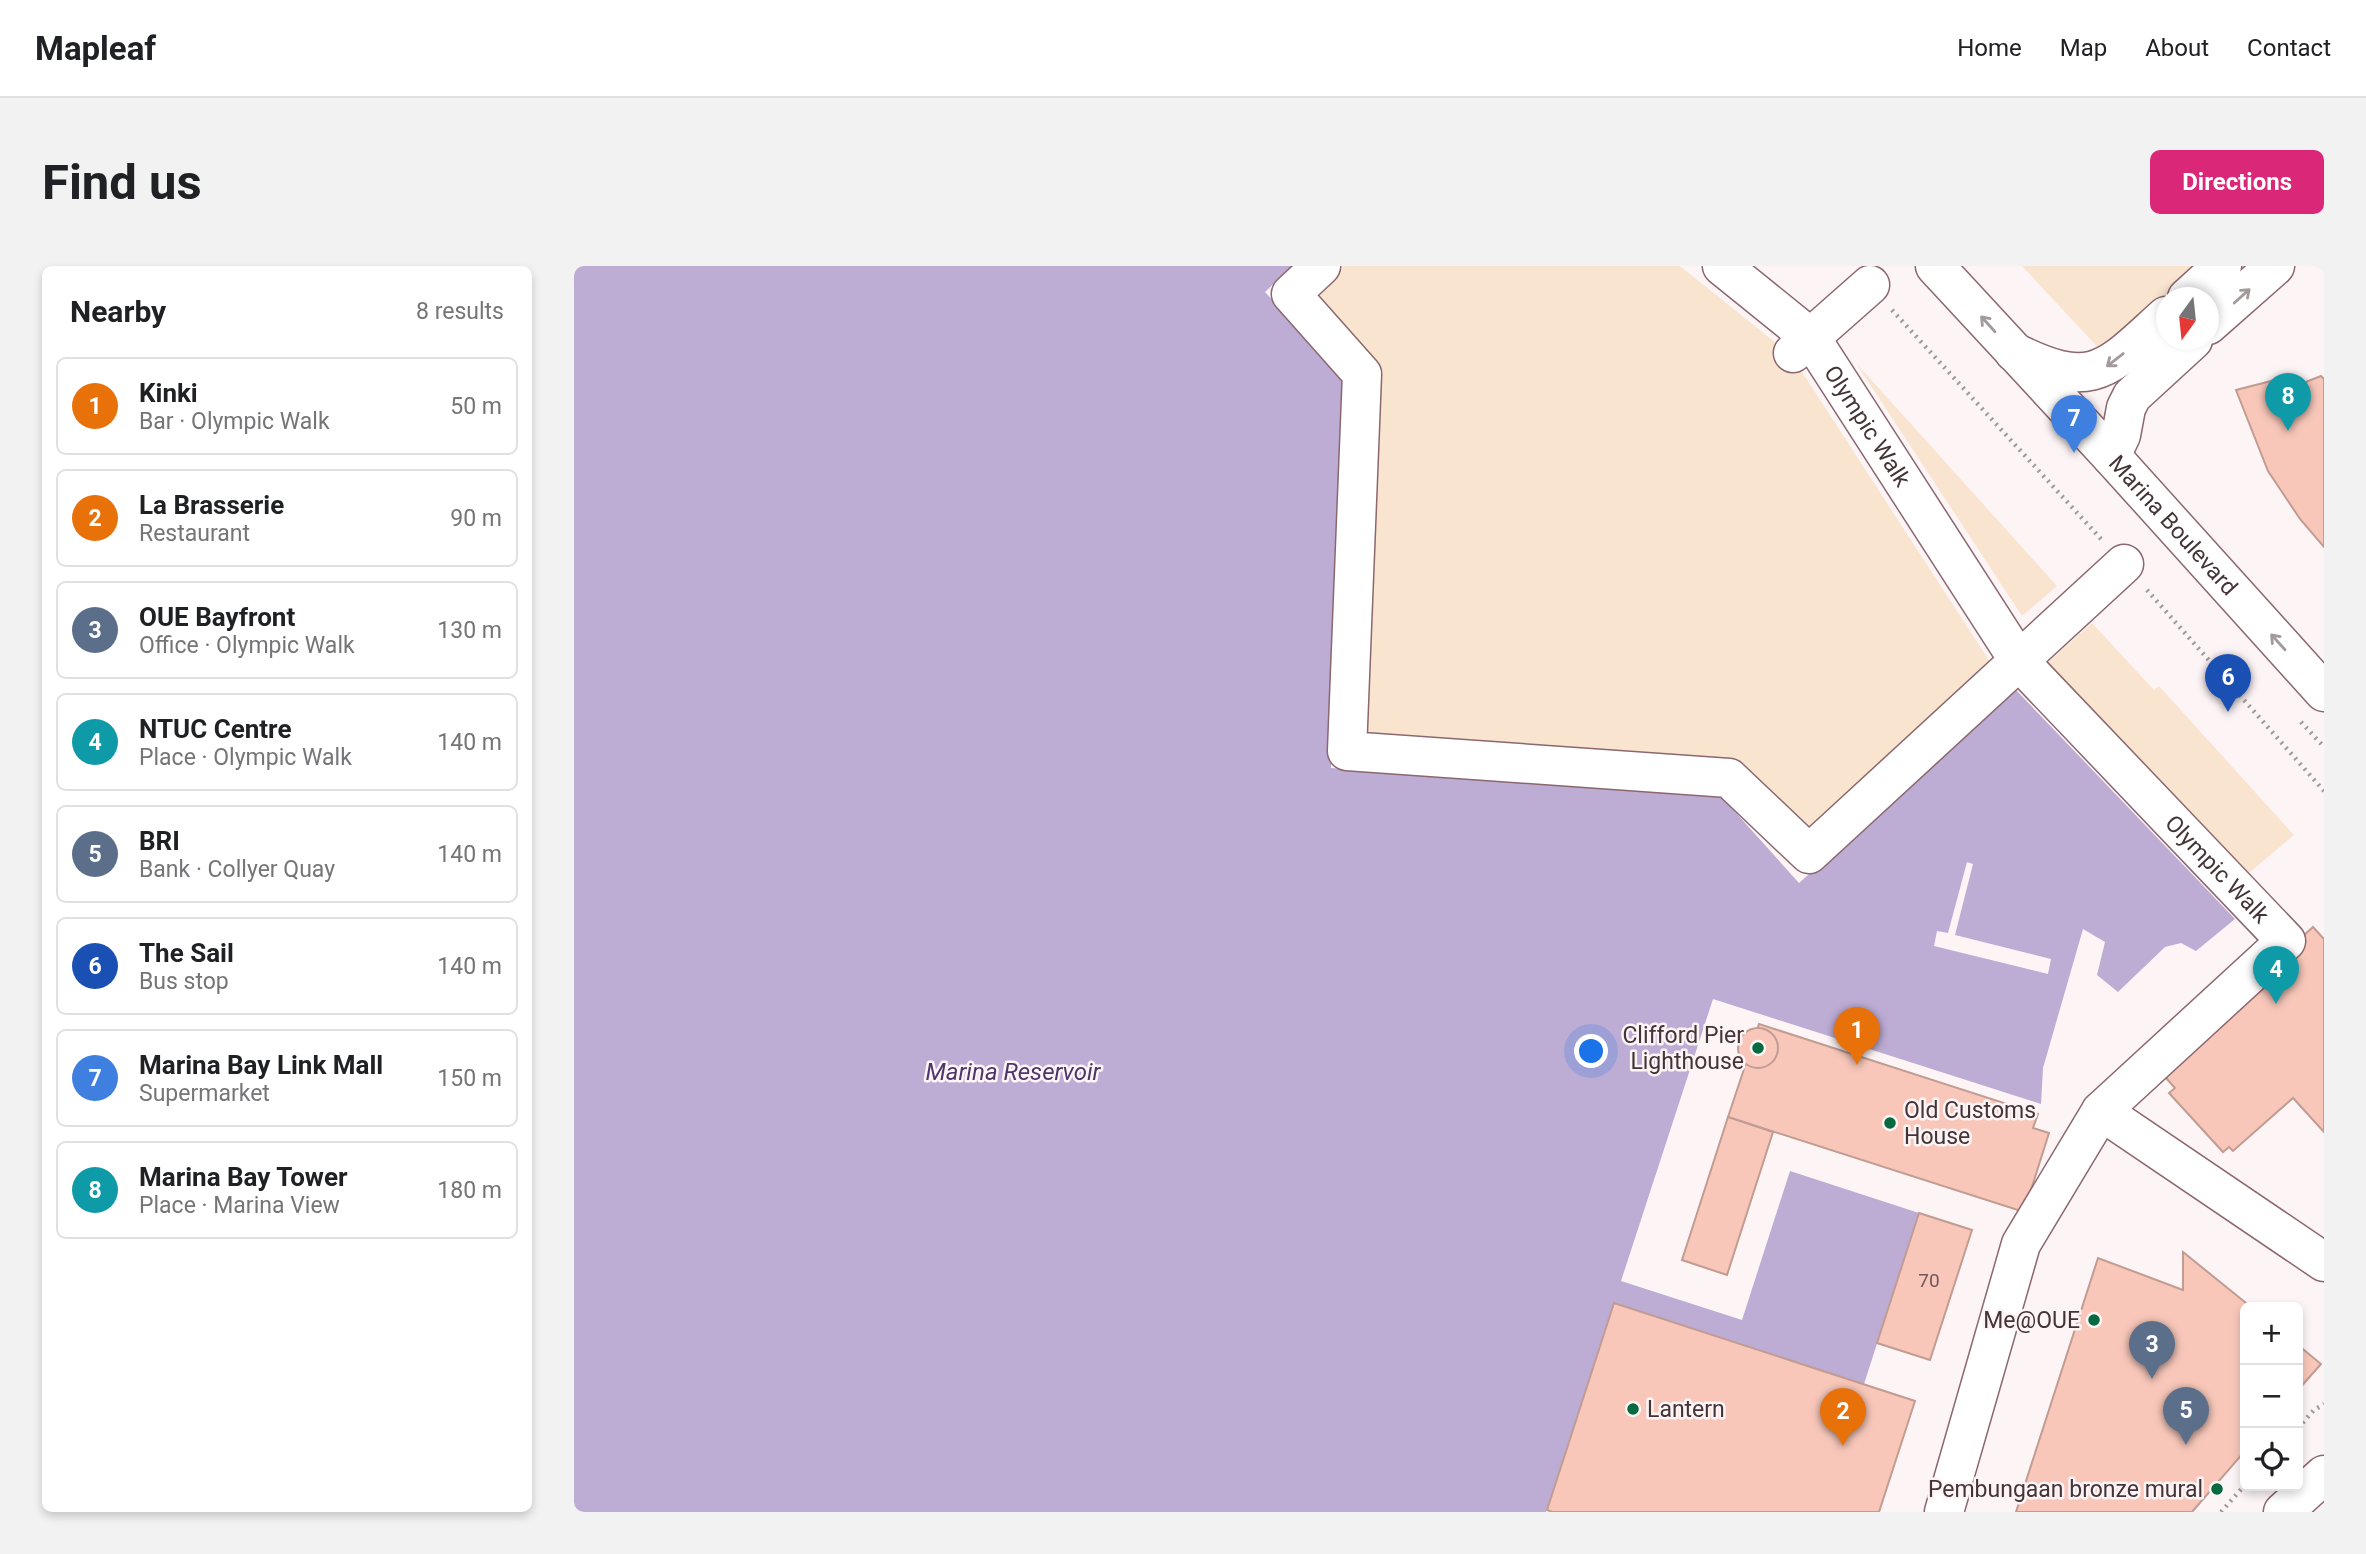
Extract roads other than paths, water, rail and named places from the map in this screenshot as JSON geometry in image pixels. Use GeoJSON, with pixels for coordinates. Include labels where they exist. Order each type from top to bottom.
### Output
{"type":"FeatureCollection","features":[{"type":"Feature","properties":{"kind":"main road"},"geometry":{"type":"LineString","coordinates":[[1321,266],[1291,294],[1362,374],[1347,751],[1729,778],[1809,854],[2124,564]]}},
{"type":"Feature","properties":{"kind":"main road","name":"Olympic Walk"},"geometry":{"type":"LineString","coordinates":[[1722,266],[1801,346],[2019,661],[2286,941],[2101,1111],[2021,1244],[1944,1512]]}},
{"type":"Feature","properties":{"kind":"main road","name":"Marina Boulevard"},"geometry":{"type":"LineString","coordinates":[[1935,266],[2324,692]]}},
{"type":"Feature","properties":{"kind":"main road"},"geometry":{"type":"LineString","coordinates":[[2199,287],[2222,266]]}},
{"type":"Feature","properties":{"kind":"main road"},"geometry":{"type":"LineString","coordinates":[[2219,316],[2275,266]]}},
{"type":"Feature","properties":{"kind":"main road"},"geometry":{"type":"LineString","coordinates":[[1801,346],[1870,285]]}},
{"type":"Feature","properties":{"kind":"main road"},"geometry":{"type":"LineString","coordinates":[[2014,352],[2052,369],[2091,372],[2111,364],[2156,325]]}},
{"type":"Feature","properties":{"kind":"main road"},"geometry":{"type":"LineString","coordinates":[[2111,456],[2121,435],[2126,408],[2132,396],[2182,350]]}},
{"type":"Feature","properties":{"kind":"main road"},"geometry":{"type":"LineString","coordinates":[[2101,1111],[2324,1262]]}},
{"type":"Feature","properties":{"kind":"main road"},"geometry":{"type":"LineString","coordinates":[[2283,1512],[2324,1475]]}},
{"type":"Feature","properties":{"kind":"water","name":"Marina Reservoir"},"geometry":{"type":"Polygon","coordinates":[[[574,266],[1293,266],[1265,292],[1346,379],[1331,768],[1719,794],[1799,883],[2016,690],[2235,919],[2196,951],[2181,943],[2165,947],[2118,992],[2097,975],[2105,942],[2083,929],[2043,1068],[2041,1104],[1713,999],[1621,1281],[1742,1320],[1790,1171],[1919,1213],[1864,1384],[1614,1303],[1546,1512],[574,1512],[574,266]]]}},
{"type":"Feature","properties":{"kind":"place","name":"Marina Bay Tower"},"geometry":{"type":"Point","coordinates":[2288,431]}},
{"type":"Feature","properties":{"kind":"place","name":"Marina Bay Link Mall"},"geometry":{"type":"Point","coordinates":[2074,453]}},
{"type":"Feature","properties":{"kind":"place","name":"The Sail"},"geometry":{"type":"Point","coordinates":[2228,712]}},
{"type":"Feature","properties":{"kind":"place","name":"NTUC Centre"},"geometry":{"type":"Point","coordinates":[2276,1004]}},
{"type":"Feature","properties":{"kind":"place","name":"Clifford Pier Lighthouse"},"geometry":{"type":"Point","coordinates":[1758,1048]}},
{"type":"Feature","properties":{"kind":"place","name":"Kinki"},"geometry":{"type":"Point","coordinates":[1857,1065]}},
{"type":"Feature","properties":{"kind":"place","name":"Old Customs House"},"geometry":{"type":"Point","coordinates":[1890,1123]}},
{"type":"Feature","properties":{"kind":"place","name":"Me@OUE"},"geometry":{"type":"Point","coordinates":[2094,1320]}},
{"type":"Feature","properties":{"kind":"place","name":"OUE Bayfront"},"geometry":{"type":"Point","coordinates":[2152,1379]}},
{"type":"Feature","properties":{"kind":"place","name":"Lantern"},"geometry":{"type":"Point","coordinates":[1633,1409]}},
{"type":"Feature","properties":{"kind":"place","name":"BRI"},"geometry":{"type":"Point","coordinates":[2186,1445]}},
{"type":"Feature","properties":{"kind":"place","name":"La Brasserie"},"geometry":{"type":"Point","coordinates":[1843,1446]}},
{"type":"Feature","properties":{"kind":"place","name":"Pembungaan bronze mural"},"geometry":{"type":"Point","coordinates":[2217,1489]}}]}
